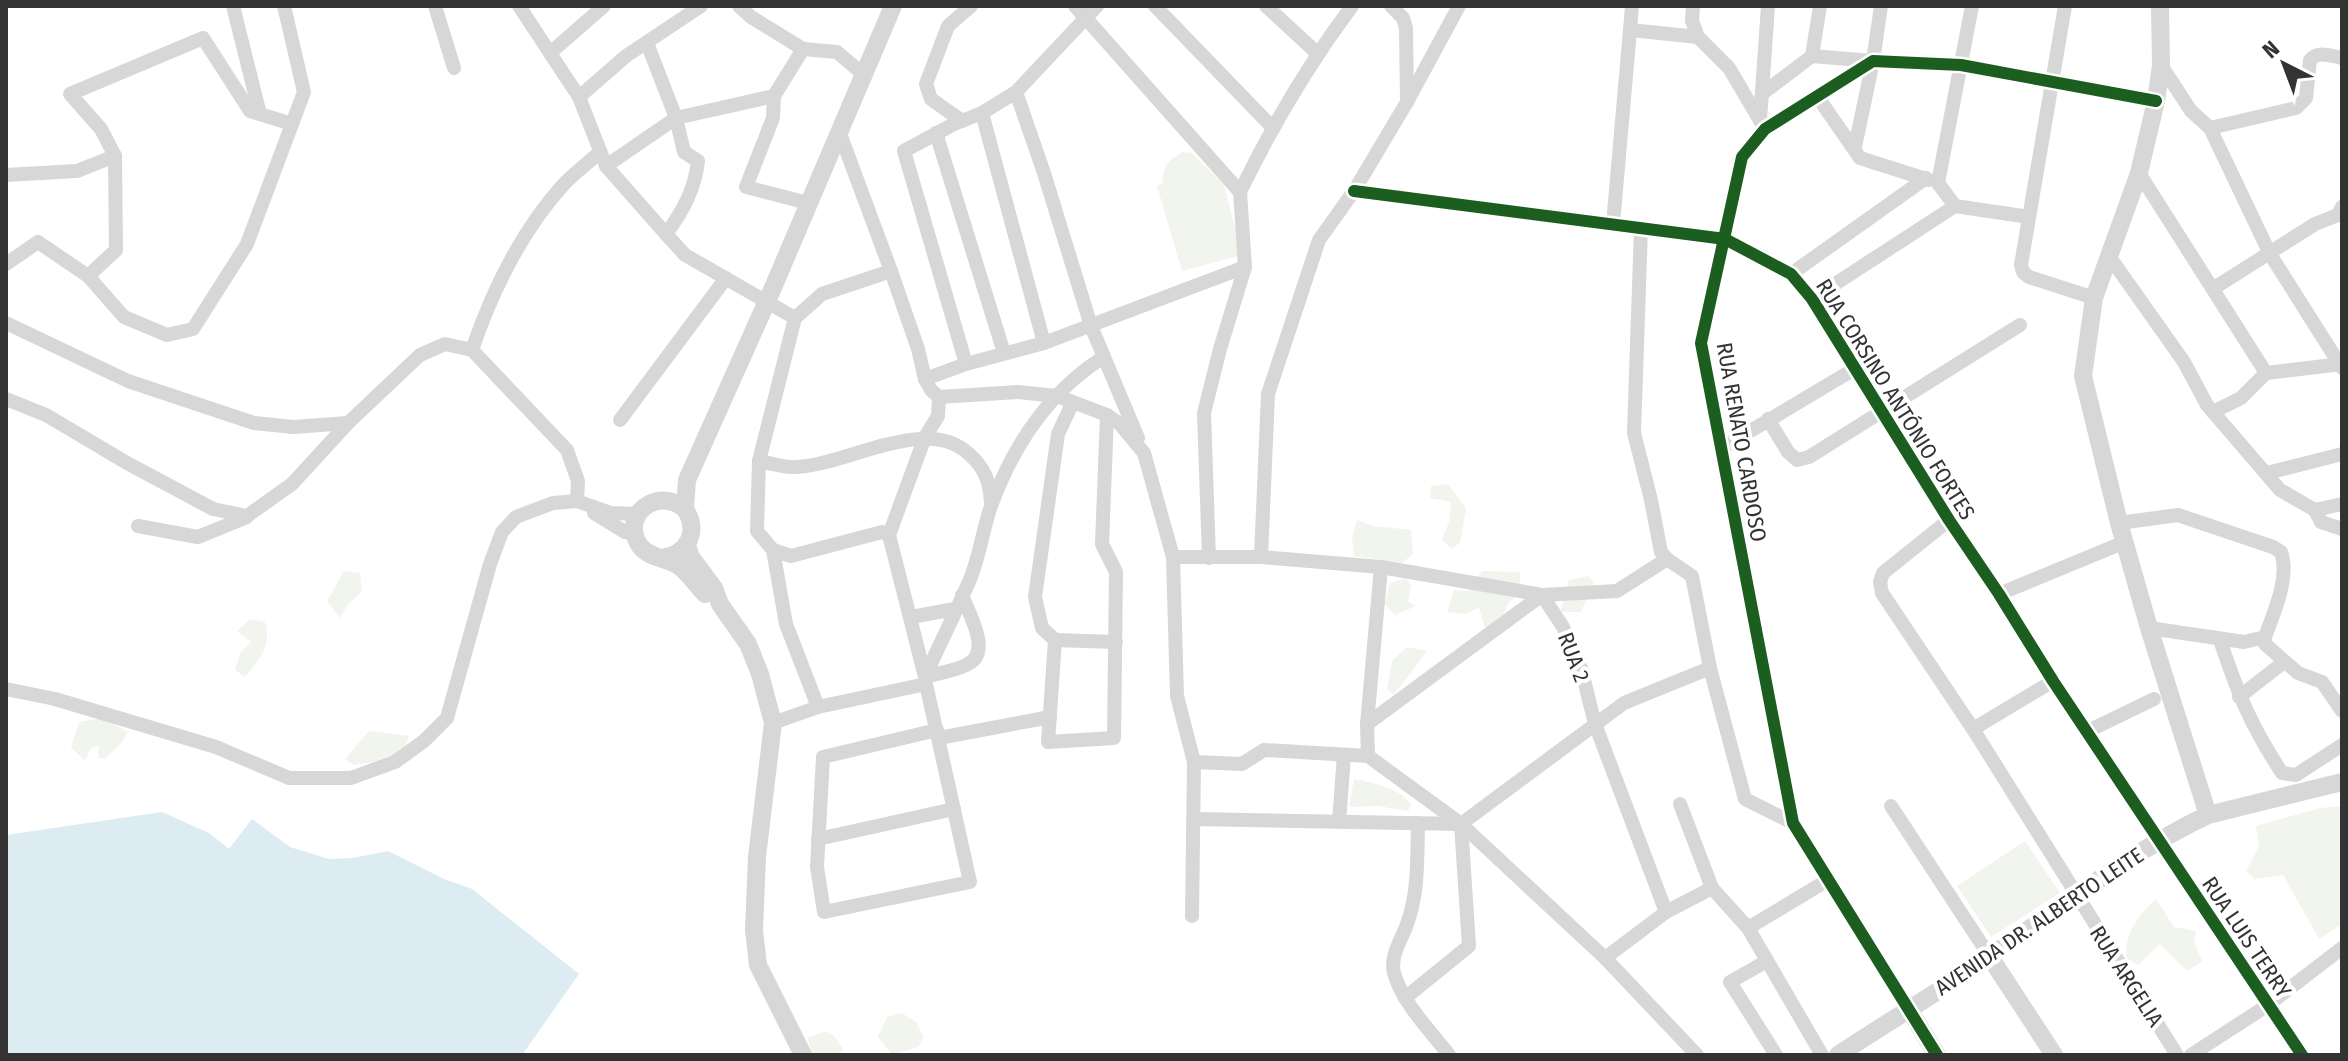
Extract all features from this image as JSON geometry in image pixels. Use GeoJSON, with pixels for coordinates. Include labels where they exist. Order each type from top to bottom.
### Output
{"type":"FeatureCollection","features":[{"type":"Feature","properties":{"kind":"street"},"geometry":{"type":"LineString","coordinates":[[233,6],[260,114]]}},
{"type":"Feature","properties":{"kind":"street"},"geometry":{"type":"LineString","coordinates":[[6,264],[38,242],[88,276],[124,317],[167,335],[193,329],[247,244],[304,92],[284,6]]}},
{"type":"Feature","properties":{"kind":"street"},"geometry":{"type":"LineString","coordinates":[[435,6],[454,68]]}},
{"type":"Feature","properties":{"kind":"street"},"geometry":{"type":"LineString","coordinates":[[519,6],[579,97],[603,159],[666,234],[685,255],[795,318]]}},
{"type":"Feature","properties":{"kind":"street"},"geometry":{"type":"LineString","coordinates":[[550,53],[604,6]]}},
{"type":"Feature","properties":{"kind":"street"},"geometry":{"type":"LineString","coordinates":[[579,97],[626,56],[701,6]]}},
{"type":"Feature","properties":{"kind":"street"},"geometry":{"type":"LineString","coordinates":[[739,6],[751,17],[803,49],[837,52],[864,75]]}},
{"type":"Feature","properties":{"kind":"street"},"geometry":{"type":"LineString","coordinates":[[803,1055],[758,965],[754,930],[757,857],[773,723],[748,644],[720,604],[714,588],[691,557],[687,546],[692,527],[685,509],[687,480],[893,6]]}},
{"type":"Feature","properties":{"kind":"street"},"geometry":{"type":"LineString","coordinates":[[962,121],[931,99],[926,84],[948,26],[971,6]]}},
{"type":"Feature","properties":{"kind":"street"},"geometry":{"type":"LineString","coordinates":[[1075,6],[1240,192]]}},
{"type":"Feature","properties":{"kind":"street"},"geometry":{"type":"LineString","coordinates":[[966,364],[904,151],[982,113],[1016,92],[1097,6]]}},
{"type":"Feature","properties":{"kind":"street"},"geometry":{"type":"LineString","coordinates":[[1155,6],[1272,127]]}},
{"type":"Feature","properties":{"kind":"street"},"geometry":{"type":"LineString","coordinates":[[1266,6],[1317,53]]}},
{"type":"Feature","properties":{"kind":"street"},"geometry":{"type":"LineString","coordinates":[[1209,558],[1204,413],[1245,267],[1240,192],[1272,127],[1317,53],[1352,6]]}},
{"type":"Feature","properties":{"kind":"street"},"geometry":{"type":"LineString","coordinates":[[1391,6],[1403,18],[1406,28],[1407,102]]}},
{"type":"Feature","properties":{"kind":"street"},"geometry":{"type":"LineString","coordinates":[[1261,557],[1268,394],[1319,240],[1354,191],[1459,6]]}},
{"type":"Feature","properties":{"kind":"street"},"geometry":{"type":"LineString","coordinates":[[1613,224],[1632,6]]}},
{"type":"Feature","properties":{"kind":"street"},"geometry":{"type":"LineString","coordinates":[[1693,6],[1692,21],[1698,37],[1729,68],[1763,124]]}},
{"type":"Feature","properties":{"kind":"street"},"geometry":{"type":"LineString","coordinates":[[1763,124],[1768,6]]}},
{"type":"Feature","properties":{"kind":"street"},"geometry":{"type":"LineString","coordinates":[[1812,56],[1820,6]]}},
{"type":"Feature","properties":{"kind":"street"},"geometry":{"type":"LineString","coordinates":[[1855,147],[1881,6]]}},
{"type":"Feature","properties":{"kind":"street"},"geometry":{"type":"LineString","coordinates":[[1791,274],[1932,181],[1961,65],[1972,6]]}},
{"type":"Feature","properties":{"kind":"street"},"geometry":{"type":"LineString","coordinates":[[2065,6],[2029,217],[2023,272],[2029,277],[2094,298]]}},
{"type":"Feature","properties":{"kind":"street"},"geometry":{"type":"LineString","coordinates":[[2160,6],[2161,65],[2156,101],[2139,173],[2094,298],[2083,376],[2119,523],[2208,815]]}},
{"type":"Feature","properties":{"kind":"street"},"geometry":{"type":"LineString","coordinates":[[1630,30],[1698,37]]}},
{"type":"Feature","properties":{"kind":"street"},"geometry":{"type":"LineString","coordinates":[[88,276],[116,250],[115,156],[101,129],[70,94],[203,38],[250,111],[292,124]]}},
{"type":"Feature","properties":{"kind":"street"},"geometry":{"type":"LineString","coordinates":[[647,43],[676,118],[684,152],[698,161],[696,179],[687,200],[666,234]]}},
{"type":"Feature","properties":{"kind":"street"},"geometry":{"type":"LineString","coordinates":[[803,49],[774,96],[773,118],[746,187],[808,203]]}},
{"type":"Feature","properties":{"kind":"street"},"geometry":{"type":"LineString","coordinates":[[1763,93],[1812,56],[1961,65],[2156,101]]}},
{"type":"Feature","properties":{"kind":"street"},"geometry":{"type":"LineString","coordinates":[[2210,128],[2296,108],[2306,98],[2313,56],[2342,58]]}},
{"type":"Feature","properties":{"kind":"street","name":"RUA RENATO CARDOSO"},"geometry":{"type":"LineString","coordinates":[[1873,61],[1817,96],[1763,124],[1742,157],[1701,343],[1793,823],[1908,1008]]}},
{"type":"Feature","properties":{"kind":"street"},"geometry":{"type":"LineString","coordinates":[[2161,65],[2191,111],[2210,128],[2270,254],[2342,365],[2266,373],[2241,398],[2213,412]]}},
{"type":"Feature","properties":{"kind":"street"},"geometry":{"type":"LineString","coordinates":[[1016,92],[1102,358],[1144,453],[1173,557],[1177,696],[1194,762],[1192,916]]}},
{"type":"Feature","properties":{"kind":"street"},"geometry":{"type":"LineString","coordinates":[[472,350],[485,311],[531,225],[564,184],[676,118],[774,96]]}},
{"type":"Feature","properties":{"kind":"street"},"geometry":{"type":"LineString","coordinates":[[1817,96],[1860,158],[1932,181],[1955,206],[2029,217]]}},
{"type":"Feature","properties":{"kind":"street"},"geometry":{"type":"LineString","coordinates":[[982,113],[1044,343]]}},
{"type":"Feature","properties":{"kind":"street"},"geometry":{"type":"LineString","coordinates":[[839,131],[931,390],[939,397],[1018,392],[1057,396],[1107,415],[1120,424],[1144,453]]}},
{"type":"Feature","properties":{"kind":"street"},"geometry":{"type":"LineString","coordinates":[[936,133],[1004,353]]}},
{"type":"Feature","properties":{"kind":"street"},"geometry":{"type":"LineString","coordinates":[[6,175],[77,171],[115,156]]}},
{"type":"Feature","properties":{"kind":"street"},"geometry":{"type":"LineString","coordinates":[[2139,173],[2266,373]]}},
{"type":"Feature","properties":{"kind":"street","name":"RUA CORSINO ANTÓNIO FORTES"},"geometry":{"type":"LineString","coordinates":[[1354,191],[1725,239],[1791,274],[1812,299],[1949,520],[2159,842]]}},
{"type":"Feature","properties":{"kind":"street"},"geometry":{"type":"LineString","coordinates":[[1812,299],[1955,206]]}},
{"type":"Feature","properties":{"kind":"street"},"geometry":{"type":"LineString","coordinates":[[2214,288],[2315,224],[2341,214]]}},
{"type":"Feature","properties":{"kind":"street"},"geometry":{"type":"LineString","coordinates":[[1641,228],[1634,433],[1661,552],[1692,576],[1710,668],[1745,799],[1793,823]]}},
{"type":"Feature","properties":{"kind":"street"},"geometry":{"type":"LineString","coordinates":[[2109,256],[2184,362],[2207,405],[2280,490],[2315,510],[2321,522],[2342,529]]}},
{"type":"Feature","properties":{"kind":"street"},"geometry":{"type":"LineString","coordinates":[[925,379],[966,364],[1044,343],[1245,267]]}},
{"type":"Feature","properties":{"kind":"street"},"geometry":{"type":"LineString","coordinates":[[818,707],[786,624],[773,550],[757,531],[759,461],[795,318],[822,294],[891,271]]}},
{"type":"Feature","properties":{"kind":"street"},"geometry":{"type":"LineString","coordinates":[[620,420],[726,278]]}},
{"type":"Feature","properties":{"kind":"street"},"geometry":{"type":"LineString","coordinates":[[6,323],[128,381],[254,423],[293,427],[348,423]]}},
{"type":"Feature","properties":{"kind":"street"},"geometry":{"type":"LineString","coordinates":[[1768,419],[1788,452],[1797,460],[1809,457],[2020,325]]}},
{"type":"Feature","properties":{"kind":"street"},"geometry":{"type":"LineString","coordinates":[[138,526],[198,537],[247,516],[292,484],[348,423],[420,355],[445,344],[472,350],[567,450],[578,481],[577,501]]}},
{"type":"Feature","properties":{"kind":"street"},"geometry":{"type":"LineString","coordinates":[[926,680],[971,575],[991,507],[1017,445],[1077,374],[1102,358]]}},
{"type":"Feature","properties":{"kind":"street"},"geometry":{"type":"LineString","coordinates":[[1722,448],[1856,368]]}},
{"type":"Feature","properties":{"kind":"street"},"geometry":{"type":"LineString","coordinates":[[939,397],[938,416],[925,437],[889,535],[926,680],[938,734],[970,882],[824,912],[817,867],[823,757],[938,734],[1050,717]]}},
{"type":"Feature","properties":{"kind":"street"},"geometry":{"type":"LineString","coordinates":[[6,399],[46,415],[213,509],[247,516]]}},
{"type":"Feature","properties":{"kind":"street"},"geometry":{"type":"LineString","coordinates":[[1073,402],[1058,434],[1035,597],[1042,628],[1055,640],[1116,642]]}},
{"type":"Feature","properties":{"kind":"street"},"geometry":{"type":"LineString","coordinates":[[1055,640],[1048,742],[1114,738],[1116,572],[1102,544],[1107,415]]}},
{"type":"Feature","properties":{"kind":"street"},"geometry":{"type":"LineString","coordinates":[[759,461],[795,468],[925,437],[959,444],[981,465],[991,485],[991,507]]}},
{"type":"Feature","properties":{"kind":"street"},"geometry":{"type":"LineString","coordinates":[[2267,473],[2342,454]]}},
{"type":"Feature","properties":{"kind":"street"},"geometry":{"type":"LineString","coordinates":[[687,480],[666,499],[650,503],[638,514],[635,534],[644,551],[680,567],[708,597],[720,604]]}},
{"type":"Feature","properties":{"kind":"street"},"geometry":{"type":"LineString","coordinates":[[666,499],[685,509]]}},
{"type":"Feature","properties":{"kind":"street"},"geometry":{"type":"LineString","coordinates":[[577,501],[602,519],[635,534]]}},
{"type":"Feature","properties":{"kind":"street"},"geometry":{"type":"LineString","coordinates":[[6,689],[55,699],[216,747],[289,778],[351,778],[395,762],[424,741],[447,718],[490,564],[502,532],[516,517],[553,503],[577,501],[611,513],[638,514]]}},
{"type":"Feature","properties":{"kind":"street"},"geometry":{"type":"LineString","coordinates":[[2315,510],[2342,504]]}},
{"type":"Feature","properties":{"kind":"street"},"geometry":{"type":"LineString","coordinates":[[2119,523],[2178,515],[2281,552],[2284,560],[2279,600],[2265,644],[2298,673],[2322,682],[2342,711]]}},
{"type":"Feature","properties":{"kind":"street","name":"RUA ARGELIA"},"geometry":{"type":"LineString","coordinates":[[1949,520],[1883,573],[1880,582],[1882,593],[1973,729],[2177,1055]]}},
{"type":"Feature","properties":{"kind":"street"},"geometry":{"type":"LineString","coordinates":[[773,550],[791,556],[882,532],[889,535]]}},
{"type":"Feature","properties":{"kind":"street"},"geometry":{"type":"LineString","coordinates":[[1999,594],[2125,542]]}},
{"type":"Feature","properties":{"kind":"street"},"geometry":{"type":"LineString","coordinates":[[662,558],[672,556],[687,546]]}},
{"type":"Feature","properties":{"kind":"street"},"geometry":{"type":"LineString","coordinates":[[1173,557],[1261,557],[1381,567],[1542,595],[1617,591],[1667,559]]}},
{"type":"Feature","properties":{"kind":"street"},"geometry":{"type":"LineString","coordinates":[[1368,756],[1367,724],[1381,567]]}},
{"type":"Feature","properties":{"kind":"street"},"geometry":{"type":"LineString","coordinates":[[773,723],[818,707],[926,680],[968,664],[977,657],[980,645],[962,595]]}},
{"type":"Feature","properties":{"kind":"street"},"geometry":{"type":"LineString","coordinates":[[1367,724],[1542,595]]}},
{"type":"Feature","properties":{"kind":"street","name":"RUA 2"},"geometry":{"type":"LineString","coordinates":[[1542,595],[1563,627],[1581,668],[1595,724],[1666,912]]}},
{"type":"Feature","properties":{"kind":"street"},"geometry":{"type":"LineString","coordinates":[[911,617],[955,609]]}},
{"type":"Feature","properties":{"kind":"street"},"geometry":{"type":"LineString","coordinates":[[2149,628],[2244,642],[2265,637]]}},
{"type":"Feature","properties":{"kind":"street"},"geometry":{"type":"LineString","coordinates":[[2220,640],[2239,697],[2257,735],[2282,773],[2296,775],[2342,745]]}},
{"type":"Feature","properties":{"kind":"street"},"geometry":{"type":"LineString","coordinates":[[2239,697],[2284,662]]}},
{"type":"Feature","properties":{"kind":"street"},"geometry":{"type":"LineString","coordinates":[[1194,819],[1461,824],[1624,703],[1710,668]]}},
{"type":"Feature","properties":{"kind":"street"},"geometry":{"type":"LineString","coordinates":[[1973,729],[2053,681]]}},
{"type":"Feature","properties":{"kind":"street"},"geometry":{"type":"LineString","coordinates":[[2086,732],[2154,699]]}},
{"type":"Feature","properties":{"kind":"street"},"geometry":{"type":"LineString","coordinates":[[1194,762],[1242,764],[1264,750],[1368,756],[1461,824],[1605,958],[1697,1055]]}},
{"type":"Feature","properties":{"kind":"street"},"geometry":{"type":"LineString","coordinates":[[1339,822],[1344,755]]}},
{"type":"Feature","properties":{"kind":"street","name":"AVENIDA DR. ALBERTO LEITE"},"geometry":{"type":"LineString","coordinates":[[1838,1055],[2159,842],[2208,815],[2342,782]]}},
{"type":"Feature","properties":{"kind":"street"},"geometry":{"type":"LineString","coordinates":[[1680,804],[1712,888],[1748,928],[1822,1055]]}},
{"type":"Feature","properties":{"kind":"street"},"geometry":{"type":"LineString","coordinates":[[1891,806],[2054,1055]]}},
{"type":"Feature","properties":{"kind":"street"},"geometry":{"type":"LineString","coordinates":[[818,839],[954,809]]}},
{"type":"Feature","properties":{"kind":"street"},"geometry":{"type":"LineString","coordinates":[[1418,823],[1417,891],[1394,955],[1394,972],[1405,998],[1449,1055]]}},
{"type":"Feature","properties":{"kind":"street"},"geometry":{"type":"LineString","coordinates":[[1405,998],[1469,946],[1461,824]]}},
{"type":"Feature","properties":{"kind":"street","name":"RUA LUIS TERRY"},"geometry":{"type":"LineString","coordinates":[[2159,842],[2302,1055]]}},
{"type":"Feature","properties":{"kind":"street"},"geometry":{"type":"LineString","coordinates":[[1748,928],[1828,880]]}},
{"type":"Feature","properties":{"kind":"street"},"geometry":{"type":"LineString","coordinates":[[1605,958],[1666,912],[1712,888]]}},
{"type":"Feature","properties":{"kind":"street"},"geometry":{"type":"LineString","coordinates":[[2191,1055],[2268,1005],[2342,948]]}},
{"type":"Feature","properties":{"kind":"street"},"geometry":{"type":"LineString","coordinates":[[1767,961],[1730,982],[1776,1055]]}},
{"type":"Feature","properties":{"kind":"street"},"geometry":{"type":"LineString","coordinates":[[1908,1008],[1937,1055]]}},
{"type":"Feature","properties":{"kind":"street"},"geometry":{"type":"LineString","coordinates":[[1429,1029],[1434,1055]]}},
{"type":"Feature","properties":{"kind":"shaded area"},"geometry":{"type":"Polygon","coordinates":[[[1183,152],[1192,153],[1224,185],[1242,255],[1182,271],[1157,186],[1163,183],[1167,164],[1183,152]]]}},
{"type":"Feature","properties":{"kind":"shaded area"},"geometry":{"type":"Polygon","coordinates":[[[1448,484],[1466,509],[1460,543],[1451,549],[1442,539],[1449,522],[1451,502],[1430,498],[1431,486],[1448,484]]]}},
{"type":"Feature","properties":{"kind":"shaded area"},"geometry":{"type":"Polygon","coordinates":[[[1357,520],[1373,526],[1411,530],[1413,554],[1402,563],[1354,556],[1352,538],[1357,520]]]}},
{"type":"Feature","properties":{"kind":"shaded area"},"geometry":{"type":"Polygon","coordinates":[[[344,571],[360,573],[362,592],[348,604],[340,618],[327,601],[344,571]]]}},
{"type":"Feature","properties":{"kind":"shaded area"},"geometry":{"type":"Polygon","coordinates":[[[1482,571],[1520,572],[1520,594],[1509,602],[1502,617],[1485,629],[1479,607],[1466,614],[1447,612],[1454,590],[1469,591],[1482,571]]]}},
{"type":"Feature","properties":{"kind":"shaded area"},"geometry":{"type":"Polygon","coordinates":[[[1588,576],[1594,583],[1581,612],[1560,612],[1569,580],[1588,576]]]}},
{"type":"Feature","properties":{"kind":"shaded area"},"geometry":{"type":"Polygon","coordinates":[[[1405,578],[1411,584],[1408,601],[1416,606],[1395,615],[1385,604],[1390,583],[1405,578]]]}},
{"type":"Feature","properties":{"kind":"shaded area"},"geometry":{"type":"Polygon","coordinates":[[[250,619],[265,622],[267,638],[260,658],[245,677],[235,670],[240,653],[251,642],[237,631],[250,619]]]}},
{"type":"Feature","properties":{"kind":"shaded area"},"geometry":{"type":"Polygon","coordinates":[[[1407,647],[1427,651],[1394,695],[1387,689],[1392,661],[1407,647]]]}},
{"type":"Feature","properties":{"kind":"shaded area"},"geometry":{"type":"Polygon","coordinates":[[[102,718],[128,732],[106,758],[98,758],[99,745],[90,749],[85,761],[71,747],[79,722],[102,718]]]}},
{"type":"Feature","properties":{"kind":"shaded area"},"geometry":{"type":"Polygon","coordinates":[[[369,731],[409,736],[406,745],[395,756],[354,765],[345,759],[369,731]]]}},
{"type":"Feature","properties":{"kind":"shaded area"},"geometry":{"type":"Polygon","coordinates":[[[1354,779],[1401,794],[1411,805],[1408,811],[1378,806],[1349,807],[1354,779]]]}},
{"type":"Feature","properties":{"kind":"shaded area"},"geometry":{"type":"Polygon","coordinates":[[[2342,806],[2342,924],[2319,939],[2283,875],[2254,879],[2246,871],[2259,846],[2256,826],[2320,808],[2342,806]]]}},
{"type":"Feature","properties":{"kind":"shaded area"},"geometry":{"type":"Polygon","coordinates":[[[162,812],[209,833],[229,849],[252,819],[290,847],[329,859],[388,851],[444,879],[472,889],[579,974],[522,1055],[6,1055],[6,835],[162,812]]]}},
{"type":"Feature","properties":{"kind":"shaded area"},"geometry":{"type":"Polygon","coordinates":[[[2025,841],[2060,893],[1991,937],[1957,886],[2025,841]]]}},
{"type":"Feature","properties":{"kind":"shaded area"},"geometry":{"type":"Polygon","coordinates":[[[2156,899],[2174,927],[2196,931],[2194,942],[2202,961],[2187,971],[2160,944],[2138,965],[2126,958],[2134,925],[2156,899]]]}},
{"type":"Feature","properties":{"kind":"shaded area"},"geometry":{"type":"Polygon","coordinates":[[[902,1013],[916,1022],[924,1037],[918,1047],[892,1055],[878,1037],[887,1017],[902,1013]]]}},
{"type":"Feature","properties":{"kind":"shaded area"},"geometry":{"type":"Polygon","coordinates":[[[825,1031],[834,1036],[843,1049],[839,1055],[811,1053],[808,1038],[825,1031]]]}},
{"type":"Feature","properties":{"kind":"cycle path"},"geometry":{"type":"LineString","coordinates":[[1937,1055],[1793,823],[1701,343],[1742,157],[1765,129],[1873,61],[1961,65],[2156,101]]}},
{"type":"Feature","properties":{"kind":"cycle path"},"geometry":{"type":"LineString","coordinates":[[1354,191],[1725,239],[1791,274],[1812,299],[2053,681],[2302,1055]]}}]}
